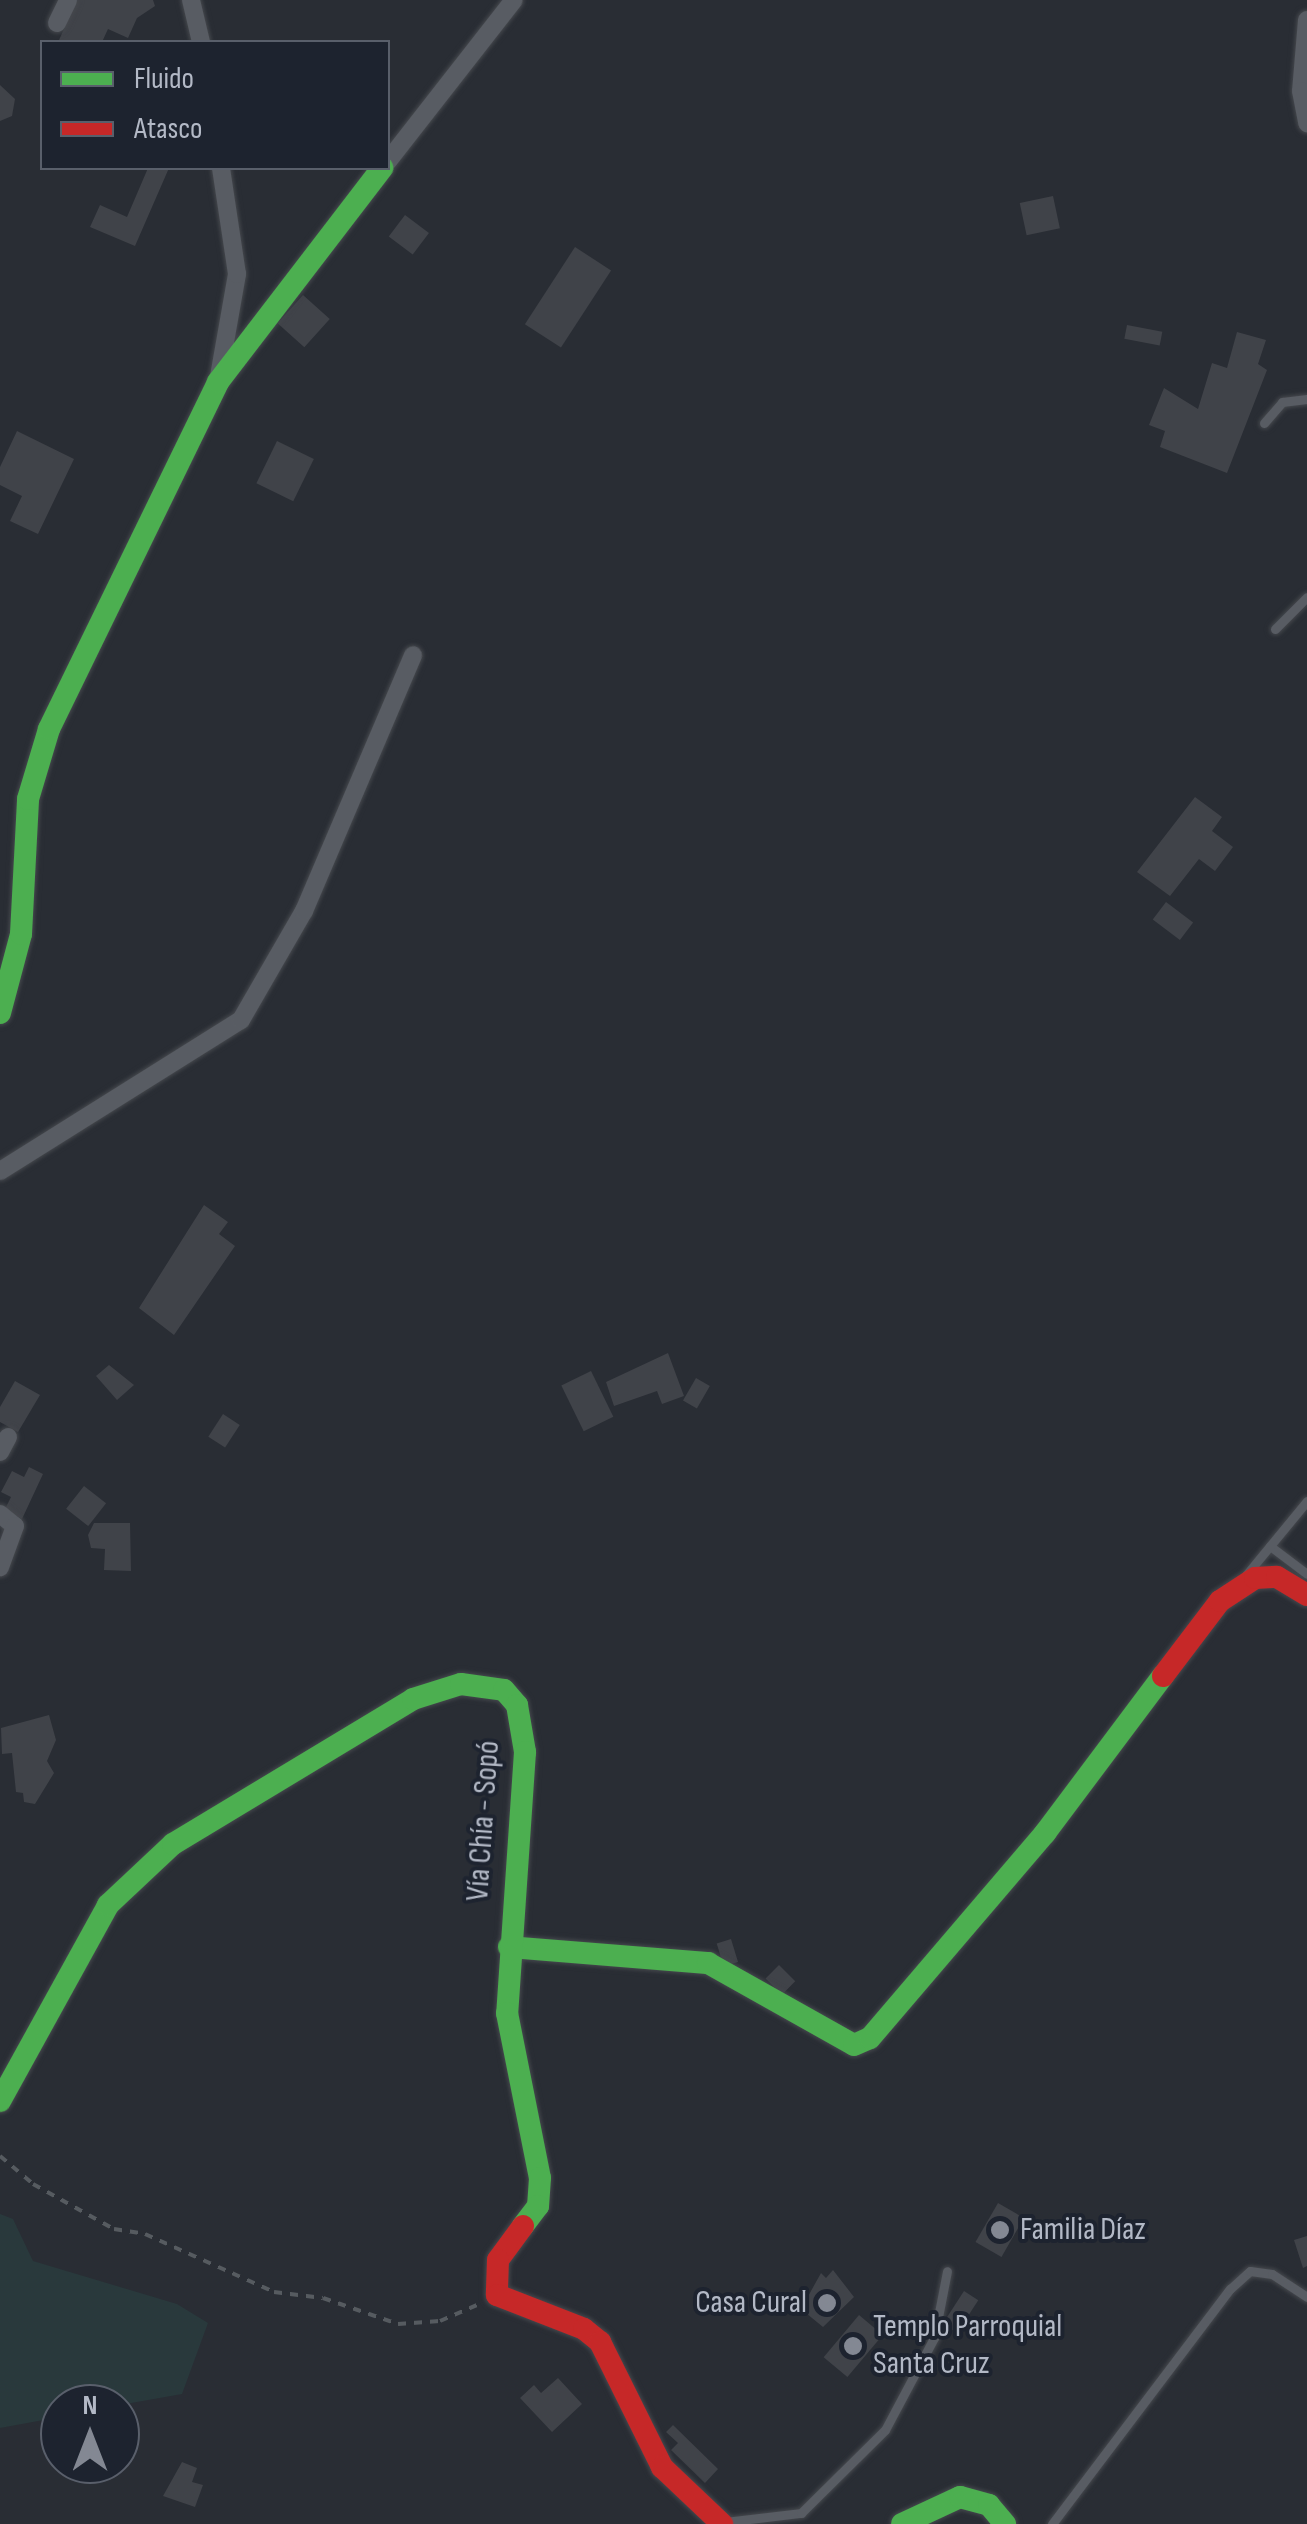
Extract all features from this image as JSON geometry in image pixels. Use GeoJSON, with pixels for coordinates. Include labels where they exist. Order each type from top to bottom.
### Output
{"type":"FeatureCollection","features":[{"type":"Feature","properties":{"kind":"street"},"geometry":{"type":"LineString","coordinates":[[57,22],[68,0]]}},
{"type":"Feature","properties":{"kind":"street"},"geometry":{"type":"LineString","coordinates":[[192,0],[201,40]]}},
{"type":"Feature","properties":{"kind":"street"},"geometry":{"type":"LineString","coordinates":[[390,158],[514,0]]}},
{"type":"Feature","properties":{"kind":"street"},"geometry":{"type":"LineString","coordinates":[[1307,20],[1301,92],[1307,122]]}},
{"type":"Feature","properties":{"kind":"street"},"geometry":{"type":"LineString","coordinates":[[218,382],[237,274],[220,170]]}},
{"type":"Feature","properties":{"kind":"street"},"geometry":{"type":"LineString","coordinates":[[0,1013],[21,934],[28,799],[49,729],[218,382],[380,170]]}},
{"type":"Feature","properties":{"kind":"street"},"geometry":{"type":"LineString","coordinates":[[0,1171],[241,1020],[304,912],[413,655]]}},
{"type":"Feature","properties":{"kind":"street"},"geometry":{"type":"LineString","coordinates":[[0,1514],[15,1526],[0,1567]]}},
{"type":"Feature","properties":{"kind":"street"},"geometry":{"type":"LineString","coordinates":[[509,1947],[708,1962],[839,2040],[854,2045],[870,2038],[1046,1833],[1238,1585],[1277,1577],[1307,1595]]}},
{"type":"Feature","properties":{"kind":"street","name":"Vía Chía - Sopó"},"geometry":{"type":"LineString","coordinates":[[0,2101],[108,1904],[173,1844],[397,1708],[461,1684],[504,1690],[518,1705],[522,1728],[509,1947],[514,2064],[540,2178],[538,2206],[498,2260],[497,2295]]}},
{"type":"Feature","properties":{"kind":"street"},"geometry":{"type":"LineString","coordinates":[[497,2295],[584,2328],[600,2342],[662,2468],[720,2523]]}},
{"type":"Feature","properties":{"kind":"street"},"geometry":{"type":"LineString","coordinates":[[902,2524],[960,2497],[989,2504],[1004,2524]]}},
{"type":"Feature","properties":{"kind":"lane"},"geometry":{"type":"LineString","coordinates":[[1264,424],[1282,402],[1307,399]]}},
{"type":"Feature","properties":{"kind":"lane"},"geometry":{"type":"LineString","coordinates":[[1275,629],[1307,598]]}},
{"type":"Feature","properties":{"kind":"lane"},"geometry":{"type":"LineString","coordinates":[[1238,1585],[1307,1502]]}},
{"type":"Feature","properties":{"kind":"lane"},"geometry":{"type":"LineString","coordinates":[[1270,1546],[1307,1574]]}},
{"type":"Feature","properties":{"kind":"lane"},"geometry":{"type":"LineString","coordinates":[[720,2523],[801,2513],[885,2430],[934,2338],[948,2271]]}},
{"type":"Feature","properties":{"kind":"lane"},"geometry":{"type":"LineString","coordinates":[[1052,2524],[1230,2288],[1250,2271],[1272,2274],[1307,2298]]}},
{"type":"Feature","properties":{"kind":"path"},"geometry":{"type":"LineString","coordinates":[[0,2156],[33,2184],[114,2228],[145,2234],[274,2292],[323,2298],[398,2324],[440,2321],[497,2295]]}},
{"type":"Feature","properties":{"kind":"shaded area"},"geometry":{"type":"Polygon","coordinates":[[[0,2214],[13,2219],[33,2261],[177,2304],[208,2323],[182,2394],[140,2401],[140,2384],[40,2384],[40,2421],[0,2428],[0,2214]]]}},
{"type":"Feature","properties":{"kind":"building"},"geometry":{"type":"Polygon","coordinates":[[[77,0],[153,0],[155,6],[137,18],[128,38],[108,29],[103,40],[59,40],[77,0]]]}},
{"type":"Feature","properties":{"kind":"building"},"geometry":{"type":"Polygon","coordinates":[[[0,85],[15,99],[12,116],[0,121],[0,85]]]}},
{"type":"Feature","properties":{"kind":"building"},"geometry":{"type":"Polygon","coordinates":[[[147,170],[168,170],[135,246],[90,227],[100,205],[127,217],[147,170]]]}},
{"type":"Feature","properties":{"kind":"building"},"geometry":{"type":"Polygon","coordinates":[[[1053,196],[1060,228],[1027,235],[1020,203],[1053,196]]]}},
{"type":"Feature","properties":{"kind":"building"},"geometry":{"type":"Polygon","coordinates":[[[405,215],[429,233],[413,255],[389,237],[405,215]]]}},
{"type":"Feature","properties":{"kind":"building"},"geometry":{"type":"Polygon","coordinates":[[[575,247],[611,270],[561,348],[525,324],[575,247]]]}},
{"type":"Feature","properties":{"kind":"building"},"geometry":{"type":"Polygon","coordinates":[[[303,295],[330,319],[304,347],[278,323],[303,295]]]}},
{"type":"Feature","properties":{"kind":"building"},"geometry":{"type":"Polygon","coordinates":[[[1127,325],[1162,332],[1160,346],[1124,339],[1127,325]]]}},
{"type":"Feature","properties":{"kind":"building"},"geometry":{"type":"Polygon","coordinates":[[[1237,332],[1266,340],[1258,364],[1267,370],[1227,473],[1160,447],[1165,431],[1149,425],[1164,388],[1198,409],[1212,363],[1227,368],[1237,332]]]}},
{"type":"Feature","properties":{"kind":"building"},"geometry":{"type":"Polygon","coordinates":[[[17,431],[74,459],[38,534],[10,521],[22,496],[0,485],[0,467],[17,431]]]}},
{"type":"Feature","properties":{"kind":"building"},"geometry":{"type":"Polygon","coordinates":[[[277,441],[314,459],[293,501],[256,483],[277,441]]]}},
{"type":"Feature","properties":{"kind":"building"},"geometry":{"type":"Polygon","coordinates":[[[1195,797],[1222,817],[1212,831],[1233,847],[1215,871],[1199,859],[1170,896],[1137,872],[1195,797]]]}},
{"type":"Feature","properties":{"kind":"building"},"geometry":{"type":"Polygon","coordinates":[[[1166,902],[1193,922],[1180,940],[1153,920],[1166,902]]]}},
{"type":"Feature","properties":{"kind":"building"},"geometry":{"type":"Polygon","coordinates":[[[204,1205],[228,1222],[219,1234],[235,1246],[174,1335],[139,1308],[204,1205]]]}},
{"type":"Feature","properties":{"kind":"building"},"geometry":{"type":"Polygon","coordinates":[[[668,1353],[684,1396],[662,1404],[657,1391],[614,1406],[606,1382],[668,1353]]]}},
{"type":"Feature","properties":{"kind":"building"},"geometry":{"type":"Polygon","coordinates":[[[109,1365],[134,1385],[117,1400],[96,1376],[109,1365]]]}},
{"type":"Feature","properties":{"kind":"building"},"geometry":{"type":"Polygon","coordinates":[[[591,1371],[613,1417],[584,1431],[561,1385],[591,1371]]]}},
{"type":"Feature","properties":{"kind":"building"},"geometry":{"type":"Polygon","coordinates":[[[696,1378],[710,1386],[697,1409],[683,1401],[696,1378]]]}},
{"type":"Feature","properties":{"kind":"building"},"geometry":{"type":"Polygon","coordinates":[[[15,1381],[40,1395],[18,1432],[0,1422],[0,1407],[15,1381]]]}},
{"type":"Feature","properties":{"kind":"building"},"geometry":{"type":"Polygon","coordinates":[[[223,1414],[240,1425],[225,1448],[208,1437],[223,1414]]]}},
{"type":"Feature","properties":{"kind":"building"},"geometry":{"type":"Polygon","coordinates":[[[29,1467],[43,1474],[22,1519],[4,1511],[11,1497],[1,1492],[12,1471],[24,1477],[29,1467]]]}},
{"type":"Feature","properties":{"kind":"building"},"geometry":{"type":"Polygon","coordinates":[[[84,1486],[106,1503],[88,1526],[66,1509],[84,1486]]]}},
{"type":"Feature","properties":{"kind":"building"},"geometry":{"type":"Polygon","coordinates":[[[94,1523],[130,1523],[131,1571],[104,1570],[105,1549],[91,1548],[88,1535],[94,1523]]]}},
{"type":"Feature","properties":{"kind":"building"},"geometry":{"type":"Polygon","coordinates":[[[49,1715],[56,1740],[47,1761],[54,1773],[35,1804],[24,1802],[23,1793],[16,1792],[12,1753],[2,1754],[1,1728],[49,1715]]]}},
{"type":"Feature","properties":{"kind":"building"},"geometry":{"type":"Polygon","coordinates":[[[731,1939],[738,1962],[724,1966],[717,1943],[731,1939]]]}},
{"type":"Feature","properties":{"kind":"building"},"geometry":{"type":"Polygon","coordinates":[[[779,1965],[795,1981],[782,1995],[766,1978],[779,1965]]]}},
{"type":"Feature","properties":{"kind":"building","name":"Familia Díaz"},"geometry":{"type":"Polygon","coordinates":[[[998,2203],[1024,2218],[1001,2257],[975,2242],[998,2203]]]}},
{"type":"Feature","properties":{"kind":"building"},"geometry":{"type":"Polygon","coordinates":[[[1307,2236],[1307,2266],[1303,2268],[1294,2240],[1307,2236]]]}},
{"type":"Feature","properties":{"kind":"building","name":"Casa Cural"},"geometry":{"type":"Polygon","coordinates":[[[833,2270],[854,2297],[823,2327],[801,2309],[821,2273],[826,2278],[833,2270]]]}},
{"type":"Feature","properties":{"kind":"building"},"geometry":{"type":"Polygon","coordinates":[[[964,2291],[978,2300],[957,2333],[943,2324],[964,2291]]]}},
{"type":"Feature","properties":{"kind":"building","name":"Templo Parroquial Santa Cruz"},"geometry":{"type":"Polygon","coordinates":[[[859,2315],[883,2335],[847,2377],[824,2357],[859,2315]]]}},
{"type":"Feature","properties":{"kind":"building"},"geometry":{"type":"Polygon","coordinates":[[[558,2378],[582,2404],[552,2432],[520,2398],[534,2385],[541,2393],[558,2378]]]}},
{"type":"Feature","properties":{"kind":"building"},"geometry":{"type":"Polygon","coordinates":[[[673,2425],[718,2469],[705,2483],[671,2450],[678,2443],[666,2432],[673,2425]]]}},
{"type":"Feature","properties":{"kind":"building"},"geometry":{"type":"Polygon","coordinates":[[[182,2462],[197,2468],[192,2482],[203,2485],[195,2507],[163,2496],[182,2462]]]}},
{"type":"Feature","properties":{"kind":"traffic: fast"},"geometry":{"type":"LineString","coordinates":[[0,1013],[21,934],[28,799],[49,729],[218,382],[380,170]]}},
{"type":"Feature","properties":{"kind":"traffic: fast"},"geometry":{"type":"LineString","coordinates":[[509,1947],[708,1963],[854,2045],[870,2038],[1045,1833],[1163,1676]]}},
{"type":"Feature","properties":{"kind":"traffic: fast"},"geometry":{"type":"LineString","coordinates":[[0,2101],[108,1905],[173,1844],[413,1699],[461,1684],[504,1690],[517,1705],[525,1752],[507,2013],[540,2178],[538,2206],[523,2226]]}},
{"type":"Feature","properties":{"kind":"traffic: fast"},"geometry":{"type":"LineString","coordinates":[[902,2524],[960,2497],[989,2505],[1005,2524]]}},
{"type":"Feature","properties":{"kind":"traffic: jam"},"geometry":{"type":"LineString","coordinates":[[1163,1676],[1220,1601],[1255,1578],[1277,1577],[1307,1595]]}},
{"type":"Feature","properties":{"kind":"traffic: jam"},"geometry":{"type":"LineString","coordinates":[[523,2226],[498,2260],[497,2295],[584,2329],[600,2342],[662,2467],[722,2524]]}},
{"type":"Feature","properties":{"kind":"place","name":"Familia Díaz"},"geometry":{"type":"Point","coordinates":[1000,2230]}},
{"type":"Feature","properties":{"kind":"place","name":"Casa Cural"},"geometry":{"type":"Point","coordinates":[827,2303]}},
{"type":"Feature","properties":{"kind":"place","name":"Templo Parroquial Santa Cruz"},"geometry":{"type":"Point","coordinates":[853,2346]}}]}
